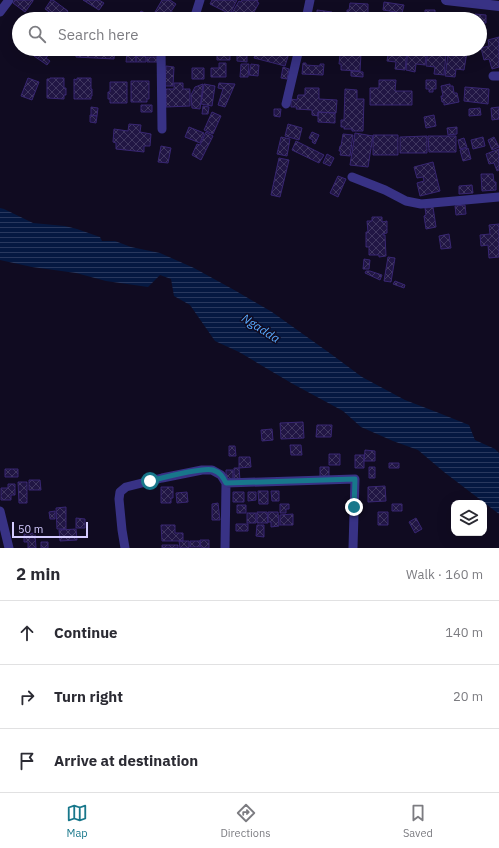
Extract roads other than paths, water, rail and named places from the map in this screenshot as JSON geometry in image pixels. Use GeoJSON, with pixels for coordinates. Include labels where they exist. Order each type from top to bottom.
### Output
{"type":"FeatureCollection","features":[{"type":"Feature","properties":{"kind":"street"},"geometry":{"type":"LineString","coordinates":[[0,12],[9,0]]}},
{"type":"Feature","properties":{"kind":"street"},"geometry":{"type":"LineString","coordinates":[[196,12],[200,0]]}},
{"type":"Feature","properties":{"kind":"street"},"geometry":{"type":"LineString","coordinates":[[307,12],[310,0]]}},
{"type":"Feature","properties":{"kind":"street"},"geometry":{"type":"LineString","coordinates":[[446,0],[499,6]]}},
{"type":"Feature","properties":{"kind":"street"},"geometry":{"type":"LineString","coordinates":[[161,56],[162,129]]}},
{"type":"Feature","properties":{"kind":"street"},"geometry":{"type":"LineString","coordinates":[[286,104],[297,56]]}},
{"type":"Feature","properties":{"kind":"street"},"geometry":{"type":"LineString","coordinates":[[352,177],[385,190],[406,202],[421,204],[499,197]]}},
{"type":"Feature","properties":{"kind":"street"},"geometry":{"type":"LineString","coordinates":[[125,548],[119,499],[120,492],[126,487],[202,470],[212,470],[221,474],[226,483],[225,548]]}},
{"type":"Feature","properties":{"kind":"street"},"geometry":{"type":"LineString","coordinates":[[226,483],[355,479],[353,548]]}},
{"type":"Feature","properties":{"kind":"street"},"geometry":{"type":"LineString","coordinates":[[0,511],[9,548]]}},
{"type":"Feature","properties":{"kind":"water","name":"Ngadda"},"geometry":{"type":"Polygon","coordinates":[[[0,208],[33,223],[65,226],[77,229],[100,237],[102,241],[115,241],[131,247],[160,253],[194,268],[272,312],[362,377],[405,400],[469,425],[475,440],[495,449],[499,453],[499,514],[487,505],[487,500],[481,500],[418,450],[361,427],[343,411],[239,352],[215,341],[190,305],[174,296],[171,279],[160,275],[148,287],[106,281],[76,273],[32,267],[0,260],[0,208]]]}}]}
